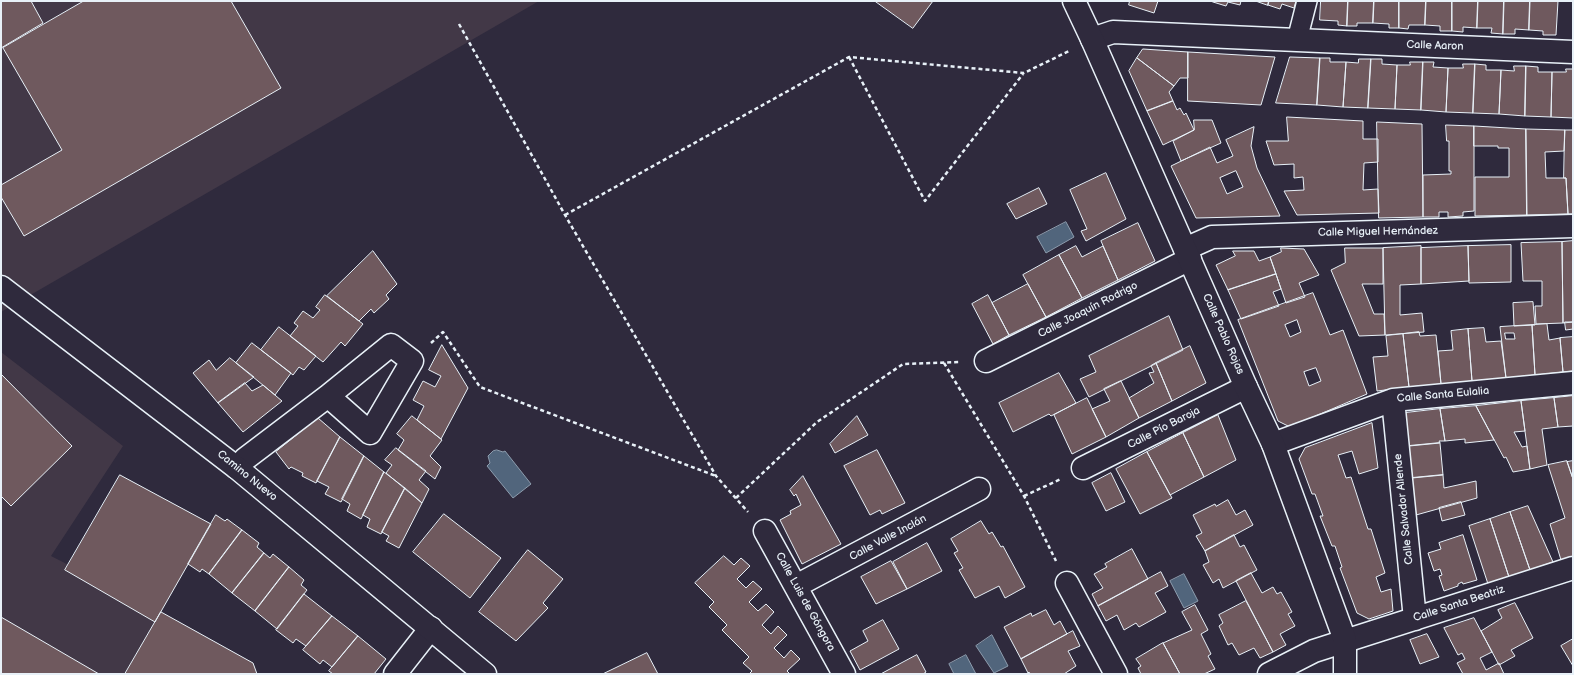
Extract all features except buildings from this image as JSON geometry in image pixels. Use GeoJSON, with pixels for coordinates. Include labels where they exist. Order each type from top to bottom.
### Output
{"type":"FeatureCollection","features":[{"type":"Feature","properties":{"kind":"street","name":"Calle Pablo Rojas"},"geometry":{"type":"LineString","coordinates":[[1074,1],[1246,387],[1273,444],[1345,640],[1345,674]]}},
{"type":"Feature","properties":{"kind":"street"},"geometry":{"type":"LineString","coordinates":[[1297,40],[1307,1]]}},
{"type":"Feature","properties":{"kind":"street","name":"Calle Aaron"},"geometry":{"type":"LineString","coordinates":[[1092,39],[1113,32],[1573,52]]}},
{"type":"Feature","properties":{"kind":"street","name":"Calle Miguel Hernández"},"geometry":{"type":"LineString","coordinates":[[1188,254],[1212,237],[1573,226]]}},
{"type":"Feature","properties":{"kind":"street","name":"Calle Joaquín Rodrigo"},"geometry":{"type":"LineString","coordinates":[[986,361],[1188,254]]}},
{"type":"Feature","properties":{"kind":"street","name":"Camino Nuevo"},"geometry":{"type":"LineString","coordinates":[[1,287],[237,468],[485,674]]}},
{"type":"Feature","properties":{"kind":"street"},"geometry":{"type":"LineString","coordinates":[[237,468],[245,459],[328,396],[391,345],[412,361],[370,433],[328,396]]}},
{"type":"Feature","properties":{"kind":"street","name":"Calle Santa Eulalia"},"geometry":{"type":"LineString","coordinates":[[1273,444],[1393,400],[1573,383]]}},
{"type":"Feature","properties":{"kind":"street","name":"Calle Pío Baroja"},"geometry":{"type":"LineString","coordinates":[[1083,468],[1246,387]]}},
{"type":"Feature","properties":{"kind":"street","name":"Calle Salvador Allende"},"geometry":{"type":"LineString","coordinates":[[1393,400],[1415,619]]}},
{"type":"Feature","properties":{"kind":"street","name":"Calle Valle Inclán"},"geometry":{"type":"LineString","coordinates":[[796,586],[979,489]]}},
{"type":"Feature","properties":{"kind":"street","name":"Calle Luis de Góngora"},"geometry":{"type":"LineString","coordinates":[[765,531],[844,674]]}},
{"type":"Feature","properties":{"kind":"street","name":"Calle Santa Beatriz"},"geometry":{"type":"LineString","coordinates":[[1269,674],[1314,651],[1345,640],[1573,568]]}},
{"type":"Feature","properties":{"kind":"street"},"geometry":{"type":"LineString","coordinates":[[1067,583],[1116,674]]}},
{"type":"Feature","properties":{"kind":"street"},"geometry":{"type":"LineString","coordinates":[[395,674],[431,628]]}},
{"type":"Feature","properties":{"kind":"path"},"geometry":{"type":"LineString","coordinates":[[459,24],[565,215],[716,476],[765,531]]}},
{"type":"Feature","properties":{"kind":"path"},"geometry":{"type":"LineString","coordinates":[[849,57],[925,201],[1024,73],[1092,39]]}},
{"type":"Feature","properties":{"kind":"path"},"geometry":{"type":"LineString","coordinates":[[565,215],[849,57],[1024,73]]}},
{"type":"Feature","properties":{"kind":"path"},"geometry":{"type":"LineString","coordinates":[[412,361],[443,332],[480,387],[716,476]]}},
{"type":"Feature","properties":{"kind":"path"},"geometry":{"type":"LineString","coordinates":[[736,498],[817,422],[903,364],[986,361]]}},
{"type":"Feature","properties":{"kind":"path"},"geometry":{"type":"LineString","coordinates":[[944,363],[1024,496],[1067,583]]}},
{"type":"Feature","properties":{"kind":"path"},"geometry":{"type":"LineString","coordinates":[[1024,496],[1083,468]]}},
{"type":"Feature","properties":{"kind":"shaded area"},"geometry":{"type":"Polygon","coordinates":[[[1,1],[539,1],[1,312],[1,1]]]}},
{"type":"Feature","properties":{"kind":"shaded area"},"geometry":{"type":"Polygon","coordinates":[[[1,352],[123,446],[51,556],[161,612],[253,663],[257,674],[1,674],[1,352]]]}},
{"type":"Feature","properties":{"kind":"water"},"geometry":{"type":"Polygon","coordinates":[[[1066,222],[1074,237],[1046,253],[1037,237],[1066,222]]]}},
{"type":"Feature","properties":{"kind":"water"},"geometry":{"type":"Polygon","coordinates":[[[497,450],[503,452],[505,451],[531,484],[513,498],[487,466],[490,463],[488,456],[493,451],[497,450]]]}},
{"type":"Feature","properties":{"kind":"water"},"geometry":{"type":"Polygon","coordinates":[[[1184,574],[1198,601],[1184,608],[1170,581],[1184,574]]]}},
{"type":"Feature","properties":{"kind":"water"},"geometry":{"type":"Polygon","coordinates":[[[992,635],[1008,666],[994,673],[976,646],[992,635]]]}},
{"type":"Feature","properties":{"kind":"water"},"geometry":{"type":"Polygon","coordinates":[[[966,655],[976,674],[954,674],[949,664],[966,655]]]}}]}
